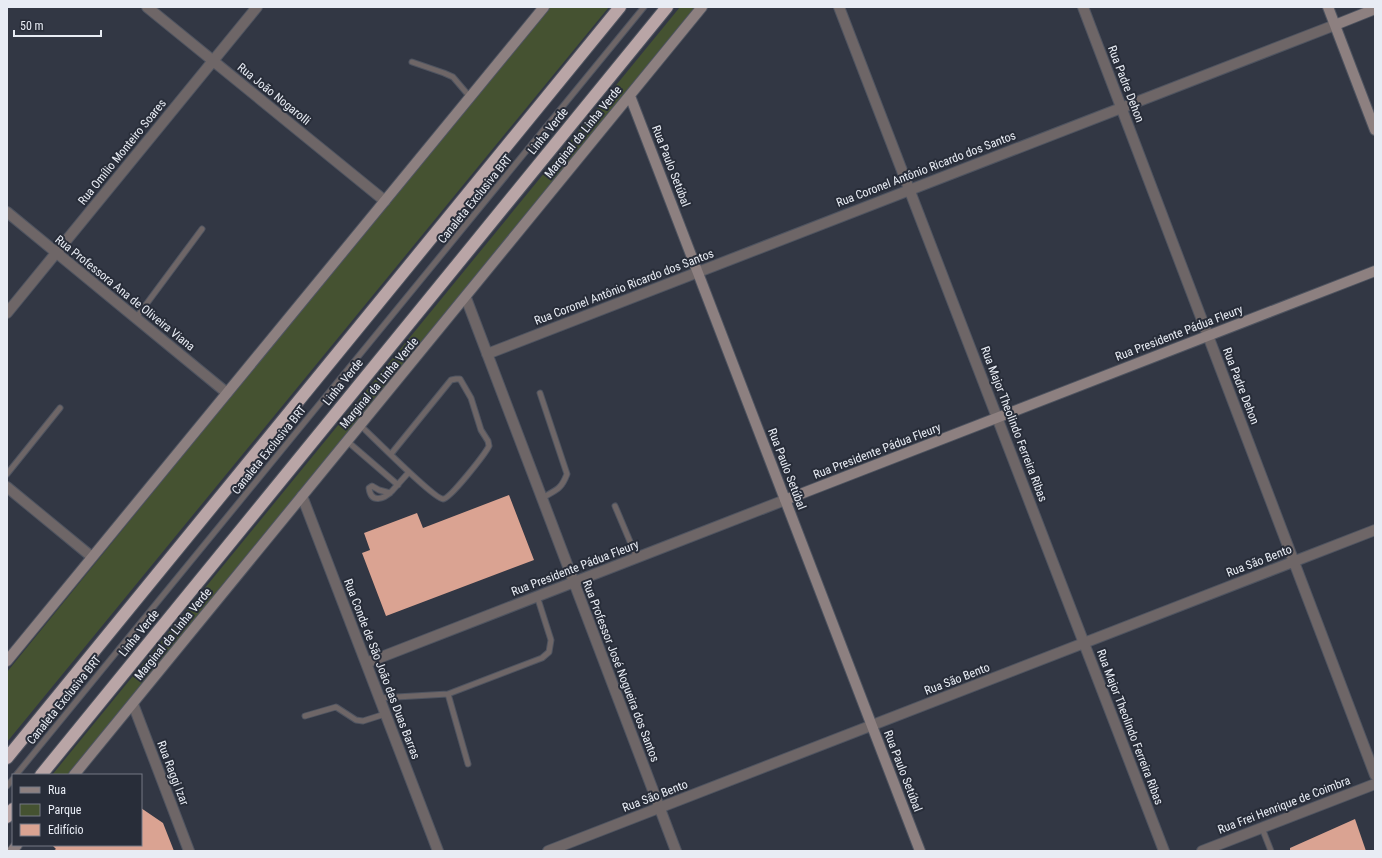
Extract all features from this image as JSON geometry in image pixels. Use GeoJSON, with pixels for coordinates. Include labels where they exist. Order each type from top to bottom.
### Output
{"type":"FeatureCollection","features":[{"type":"Feature","properties":{"kind":"highway","name":"Linha Verde"},"geometry":{"type":"LineString","coordinates":[[7,758],[620,7]]}},
{"type":"Feature","properties":{"kind":"highway","name":"Linha Verde"},"geometry":{"type":"LineString","coordinates":[[42,774],[667,7]]}},
{"type":"Feature","properties":{"kind":"main road","name":"Marginal da Linha Verde"},"geometry":{"type":"LineString","coordinates":[[75,774],[360,425],[466,298],[702,7]]}},
{"type":"Feature","properties":{"kind":"main road"},"geometry":{"type":"LineString","coordinates":[[1328,7],[1375,130]]}},
{"type":"Feature","properties":{"kind":"main road"},"geometry":{"type":"LineString","coordinates":[[7,662],[470,97],[539,9]]}},
{"type":"Feature","properties":{"kind":"main road","name":"Rua Coronel Antônio Ricardo dos Santos"},"geometry":{"type":"LineString","coordinates":[[1335,25],[1375,9]]}},
{"type":"Feature","properties":{"kind":"main road","name":"Rua Paulo Setúbal"},"geometry":{"type":"LineString","coordinates":[[630,96],[920,851]]}},
{"type":"Feature","properties":{"kind":"main road","name":"Rua Presidente Pádua Fleury"},"geometry":{"type":"LineString","coordinates":[[785,500],[1375,271]]}},
{"type":"Feature","properties":{"kind":"street","name":"Rua João Nogarolli"},"geometry":{"type":"LineString","coordinates":[[147,7],[385,201]]}},
{"type":"Feature","properties":{"kind":"street","name":"Rua Omílio Monteiro Soares"},"geometry":{"type":"LineString","coordinates":[[7,313],[257,7]]}},
{"type":"Feature","properties":{"kind":"street","name":"Rua Major Theolindo Ferreira Ribas"},"geometry":{"type":"LineString","coordinates":[[839,7],[1164,851]]}},
{"type":"Feature","properties":{"kind":"street","name":"Rua Padre Dehon"},"geometry":{"type":"LineString","coordinates":[[1083,7],[1375,775]]}},
{"type":"Feature","properties":{"kind":"street","name":"Rua Coronel Antônio Ricardo dos Santos"},"geometry":{"type":"LineString","coordinates":[[487,354],[1335,25]]}},
{"type":"Feature","properties":{"kind":"street","name":"Rua Professora Ana de Oliveira Viana"},"geometry":{"type":"LineString","coordinates":[[7,212],[227,393]]}},
{"type":"Feature","properties":{"kind":"street","name":"Rua Professor José Nogueira dos Santos"},"geometry":{"type":"LineString","coordinates":[[466,298],[676,851]]}},
{"type":"Feature","properties":{"kind":"street"},"geometry":{"type":"LineString","coordinates":[[7,487],[92,557]]}},
{"type":"Feature","properties":{"kind":"street","name":"Rua Conde de São João das Duas Barras"},"geometry":{"type":"LineString","coordinates":[[302,496],[438,851]]}},
{"type":"Feature","properties":{"kind":"street","name":"Rua Presidente Pádua Fleury"},"geometry":{"type":"LineString","coordinates":[[366,663],[785,500]]}},
{"type":"Feature","properties":{"kind":"street","name":"Rua São Bento"},"geometry":{"type":"LineString","coordinates":[[548,851],[1375,530]]}},
{"type":"Feature","properties":{"kind":"street","name":"Rua Raggi Izar"},"geometry":{"type":"LineString","coordinates":[[133,704],[189,851]]}},
{"type":"Feature","properties":{"kind":"street","name":"Rua Frei Henrique de Coimbra"},"geometry":{"type":"LineString","coordinates":[[1202,851],[1375,784]]}},
{"type":"Feature","properties":{"kind":"lane","name":"Canaleta Exclusiva BRT"},"geometry":{"type":"LineString","coordinates":[[17,774],[644,7]]}},
{"type":"Feature","properties":{"kind":"lane"},"geometry":{"type":"LineString","coordinates":[[412,62],[444,72],[453,77],[470,97]]}},
{"type":"Feature","properties":{"kind":"lane"},"geometry":{"type":"LineString","coordinates":[[136,318],[202,229]]}},
{"type":"Feature","properties":{"kind":"lane"},"geometry":{"type":"LineString","coordinates":[[360,425],[390,454],[409,472],[441,499],[445,499],[488,446],[488,441],[481,430],[470,398],[460,380],[451,380],[390,454]]}},
{"type":"Feature","properties":{"kind":"lane"},"geometry":{"type":"LineString","coordinates":[[540,393],[567,474],[564,484],[558,490],[542,498]]}},
{"type":"Feature","properties":{"kind":"lane"},"geometry":{"type":"LineString","coordinates":[[7,474],[60,408]]}},
{"type":"Feature","properties":{"kind":"lane"},"geometry":{"type":"LineString","coordinates":[[347,441],[398,485]]}},
{"type":"Feature","properties":{"kind":"lane"},"geometry":{"type":"LineString","coordinates":[[390,493],[409,472]]}},
{"type":"Feature","properties":{"kind":"lane"},"geometry":{"type":"LineString","coordinates":[[615,506],[637,558]]}},
{"type":"Feature","properties":{"kind":"lane"},"geometry":{"type":"LineString","coordinates":[[380,698],[448,694],[542,658],[549,652],[551,640],[538,596]]}},
{"type":"Feature","properties":{"kind":"lane"},"geometry":{"type":"LineString","coordinates":[[448,694],[468,764]]}},
{"type":"Feature","properties":{"kind":"lane"},"geometry":{"type":"LineString","coordinates":[[305,716],[336,707],[356,720],[363,721],[385,714]]}},
{"type":"Feature","properties":{"kind":"lane"},"geometry":{"type":"LineString","coordinates":[[1262,828],[1271,851]]}},
{"type":"Feature","properties":{"kind":"green space"},"geometry":{"type":"Polygon","coordinates":[[[547,7],[609,7],[7,742],[7,672],[547,7]]]}},
{"type":"Feature","properties":{"kind":"green space"},"geometry":{"type":"Polygon","coordinates":[[[680,7],[695,7],[68,774],[53,774],[680,7]]]}},
{"type":"Feature","properties":{"kind":"building"},"geometry":{"type":"Polygon","coordinates":[[[509,495],[534,560],[386,616],[362,553],[370,550],[364,533],[417,513],[423,528],[509,495]]]}},
{"type":"Feature","properties":{"kind":"building"},"geometry":{"type":"Polygon","coordinates":[[[142,809],[163,823],[174,851],[53,851],[56,849],[53,846],[142,846],[142,809]]]}},
{"type":"Feature","properties":{"kind":"building"},"geometry":{"type":"Polygon","coordinates":[[[1355,819],[1366,851],[1290,851],[1290,848],[1355,819]]]}}]}
